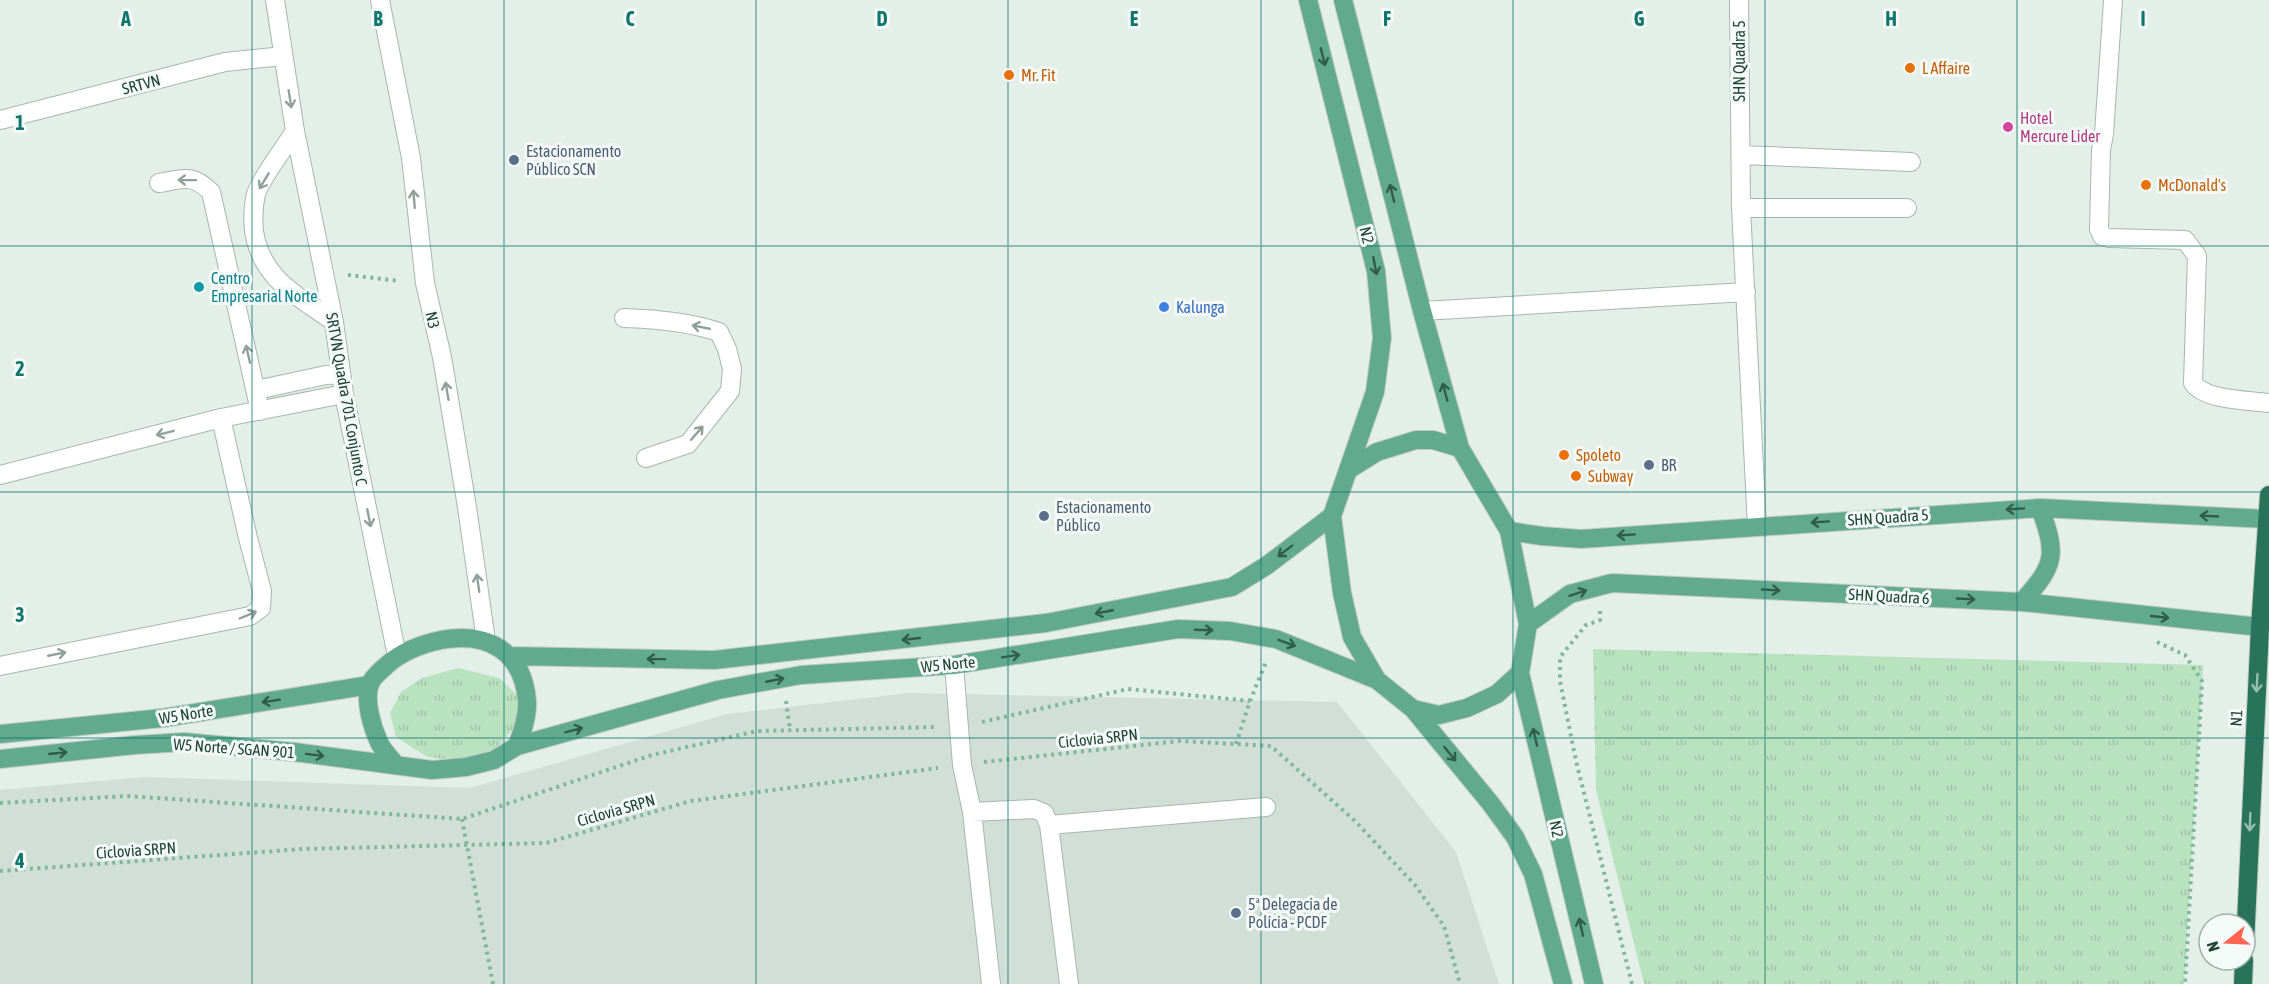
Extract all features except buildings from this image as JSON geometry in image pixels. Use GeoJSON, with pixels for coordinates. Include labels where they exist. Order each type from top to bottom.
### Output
{"type":"FeatureCollection","features":[{"type":"Feature","properties":{"kind":"highway","name":"N1"},"geometry":{"type":"LineString","coordinates":[[2247,912],[2260,627],[2269,495]]}},
{"type":"Feature","properties":{"kind":"main road","name":"N2"},"geometry":{"type":"LineString","coordinates":[[1308,0],[1376,271],[1382,338],[1375,392],[1332,516]]}},
{"type":"Feature","properties":{"kind":"main road"},"geometry":{"type":"LineString","coordinates":[[1343,0],[1422,311],[1460,448],[1509,531],[1528,624],[1520,673],[1497,693],[1467,708],[1439,715],[1413,709]]}},
{"type":"Feature","properties":{"kind":"main road"},"geometry":{"type":"LineString","coordinates":[[1348,470],[1377,452],[1416,440],[1433,440],[1460,448]]}},
{"type":"Feature","properties":{"kind":"main road"},"geometry":{"type":"LineString","coordinates":[[2022,602],[2041,580],[2051,563],[2050,534],[2040,508]]}},
{"type":"Feature","properties":{"kind":"main road","name":"SHN Quadra 5"},"geometry":{"type":"LineString","coordinates":[[1509,531],[1581,539],[2040,508],[2268,519]]}},
{"type":"Feature","properties":{"kind":"main road"},"geometry":{"type":"LineString","coordinates":[[1332,516],[1342,593],[1352,637],[1377,680],[1413,709],[1515,837],[1533,874],[1563,984]]}},
{"type":"Feature","properties":{"kind":"main road","name":"W5 Norte"},"geometry":{"type":"LineString","coordinates":[[512,657],[714,660],[1046,623],[1232,587],[1266,566],[1332,516]]}},
{"type":"Feature","properties":{"kind":"main road","name":"SHN Quadra 6"},"geometry":{"type":"LineString","coordinates":[[1528,624],[1570,594],[1612,583],[2022,602],[2260,627]]}},
{"type":"Feature","properties":{"kind":"main road","name":"W5 Norte"},"geometry":{"type":"LineString","coordinates":[[518,746],[718,690],[801,675],[954,665],[1178,628],[1230,631],[1276,639],[1377,680]]}},
{"type":"Feature","properties":{"kind":"main road"},"geometry":{"type":"LineString","coordinates":[[454,638],[486,641],[500,646],[512,657],[525,686],[528,703],[518,746],[494,760],[466,767],[432,770],[395,764],[379,744],[368,702],[370,684],[378,673],[397,656],[429,643],[454,638]]}},
{"type":"Feature","properties":{"kind":"main road","name":"N2"},"geometry":{"type":"LineString","coordinates":[[1520,673],[1594,984]]}},
{"type":"Feature","properties":{"kind":"main road","name":"W5 Norte"},"geometry":{"type":"LineString","coordinates":[[0,734],[164,718],[370,684]]}},
{"type":"Feature","properties":{"kind":"main road","name":"W5 Norte / SGAN 901"},"geometry":{"type":"LineString","coordinates":[[0,759],[184,742],[395,764]]}},
{"type":"Feature","properties":{"kind":"street","name":"SRTVN Quadra 701 Conjunto C"},"geometry":{"type":"LineString","coordinates":[[275,0],[295,131],[333,322],[344,394],[397,656]]}},
{"type":"Feature","properties":{"kind":"street","name":"N3"},"geometry":{"type":"LineString","coordinates":[[380,0],[411,158],[425,284],[442,357],[458,449],[486,641]]}},
{"type":"Feature","properties":{"kind":"street","name":"SHN Quadra 5"},"geometry":{"type":"LineString","coordinates":[[1739,0],[1741,208],[1757,527]]}},
{"type":"Feature","properties":{"kind":"street"},"geometry":{"type":"LineString","coordinates":[[2113,0],[2101,150],[2099,229],[2103,236],[2109,238],[2185,240],[2197,256],[2193,383],[2197,389],[2209,395],[2269,403]]}},
{"type":"Feature","properties":{"kind":"street","name":"SRTVN"},"geometry":{"type":"LineString","coordinates":[[0,120],[225,62],[283,56]]}},
{"type":"Feature","properties":{"kind":"street"},"geometry":{"type":"LineString","coordinates":[[295,131],[257,194],[253,220],[256,242],[272,276],[333,322]]}},
{"type":"Feature","properties":{"kind":"street"},"geometry":{"type":"LineString","coordinates":[[1741,155],[1911,162]]}},
{"type":"Feature","properties":{"kind":"street"},"geometry":{"type":"LineString","coordinates":[[159,183],[190,178],[201,182],[211,192],[260,411]]}},
{"type":"Feature","properties":{"kind":"street"},"geometry":{"type":"LineString","coordinates":[[1741,208],[1907,208]]}},
{"type":"Feature","properties":{"kind":"street"},"geometry":{"type":"LineString","coordinates":[[1422,311],[1746,292]]}},
{"type":"Feature","properties":{"kind":"street"},"geometry":{"type":"LineString","coordinates":[[624,318],[675,322],[719,332],[727,349],[732,369],[730,391],[688,444],[646,458]]}},
{"type":"Feature","properties":{"kind":"street"},"geometry":{"type":"LineString","coordinates":[[256,390],[341,374]]}},
{"type":"Feature","properties":{"kind":"street"},"geometry":{"type":"LineString","coordinates":[[0,476],[221,418],[344,394]]}},
{"type":"Feature","properties":{"kind":"street"},"geometry":{"type":"LineString","coordinates":[[0,666],[250,616],[261,608],[262,591],[221,418]]}},
{"type":"Feature","properties":{"kind":"street"},"geometry":{"type":"LineString","coordinates":[[954,665],[962,765],[972,812],[991,984]]}},
{"type":"Feature","properties":{"kind":"street"},"geometry":{"type":"LineString","coordinates":[[1048,825],[1266,807]]}},
{"type":"Feature","properties":{"kind":"street"},"geometry":{"type":"LineString","coordinates":[[972,812],[1034,809],[1044,813],[1048,825],[1069,984]]}},
{"type":"Feature","properties":{"kind":"path"},"geometry":{"type":"LineString","coordinates":[[323,273],[425,284]]}},
{"type":"Feature","properties":{"kind":"path"},"geometry":{"type":"LineString","coordinates":[[1600,586],[1600,620],[1586,625],[1560,657],[1560,681],[1576,761],[1632,984]]}},
{"type":"Feature","properties":{"kind":"path"},"geometry":{"type":"LineString","coordinates":[[2151,616],[2153,640],[2185,655],[2202,681],[2185,984]]}},
{"type":"Feature","properties":{"kind":"path"},"geometry":{"type":"LineString","coordinates":[[1236,744],[1250,700],[1276,639]]}},
{"type":"Feature","properties":{"kind":"path"},"geometry":{"type":"LineString","coordinates":[[0,803],[127,796],[462,819],[652,755],[757,731],[959,727],[1128,689],[1250,700]]}},
{"type":"Feature","properties":{"kind":"path","name":"Ciclovia SRPN"},"geometry":{"type":"LineString","coordinates":[[0,871],[302,849],[546,843],[691,801],[962,765],[1180,741],[1271,746],[1355,821],[1415,885],[1444,926],[1460,984]]}},
{"type":"Feature","properties":{"kind":"path"},"geometry":{"type":"LineString","coordinates":[[462,819],[493,984]]}},
{"type":"Feature","properties":{"kind":"shaded area"},"geometry":{"type":"Polygon","coordinates":[[[909,693],[1337,702],[1456,852],[1499,984],[0,984],[0,790],[143,777],[470,788],[727,714],[909,693]]]}},
{"type":"Feature","properties":{"kind":"green space"},"geometry":{"type":"Polygon","coordinates":[[[1593,649],[2203,665],[2184,984],[1644,984],[1596,790],[1593,649]]]}},
{"type":"Feature","properties":{"kind":"green space"},"geometry":{"type":"Polygon","coordinates":[[[458,668],[499,678],[518,696],[517,724],[498,747],[464,761],[427,757],[396,737],[390,713],[401,692],[422,678],[458,668]]]}},
{"type":"Feature","properties":{"kind":"place","name":"L Affaire"},"geometry":{"type":"Point","coordinates":[1910,68]}},
{"type":"Feature","properties":{"kind":"place","name":"Mr. Fit"},"geometry":{"type":"Point","coordinates":[1009,75]}},
{"type":"Feature","properties":{"kind":"place","name":"Hotel Mercure Lider"},"geometry":{"type":"Point","coordinates":[2008,127]}},
{"type":"Feature","properties":{"kind":"place","name":"Estacionamento Público SCN"},"geometry":{"type":"Point","coordinates":[514,160]}},
{"type":"Feature","properties":{"kind":"place","name":"McDonald's"},"geometry":{"type":"Point","coordinates":[2146,185]}},
{"type":"Feature","properties":{"kind":"place","name":"Centro Empresarial Norte"},"geometry":{"type":"Point","coordinates":[199,287]}},
{"type":"Feature","properties":{"kind":"place","name":"Kalunga"},"geometry":{"type":"Point","coordinates":[1164,307]}},
{"type":"Feature","properties":{"kind":"place","name":"Spoleto"},"geometry":{"type":"Point","coordinates":[1564,455]}},
{"type":"Feature","properties":{"kind":"place","name":"BR"},"geometry":{"type":"Point","coordinates":[1649,465]}},
{"type":"Feature","properties":{"kind":"place","name":"Subway"},"geometry":{"type":"Point","coordinates":[1576,476]}},
{"type":"Feature","properties":{"kind":"place","name":"Estacionamento Público"},"geometry":{"type":"Point","coordinates":[1044,516]}},
{"type":"Feature","properties":{"kind":"place","name":"5ª Delegacia de Polícia - PCDF"},"geometry":{"type":"Point","coordinates":[1236,913]}}]}
